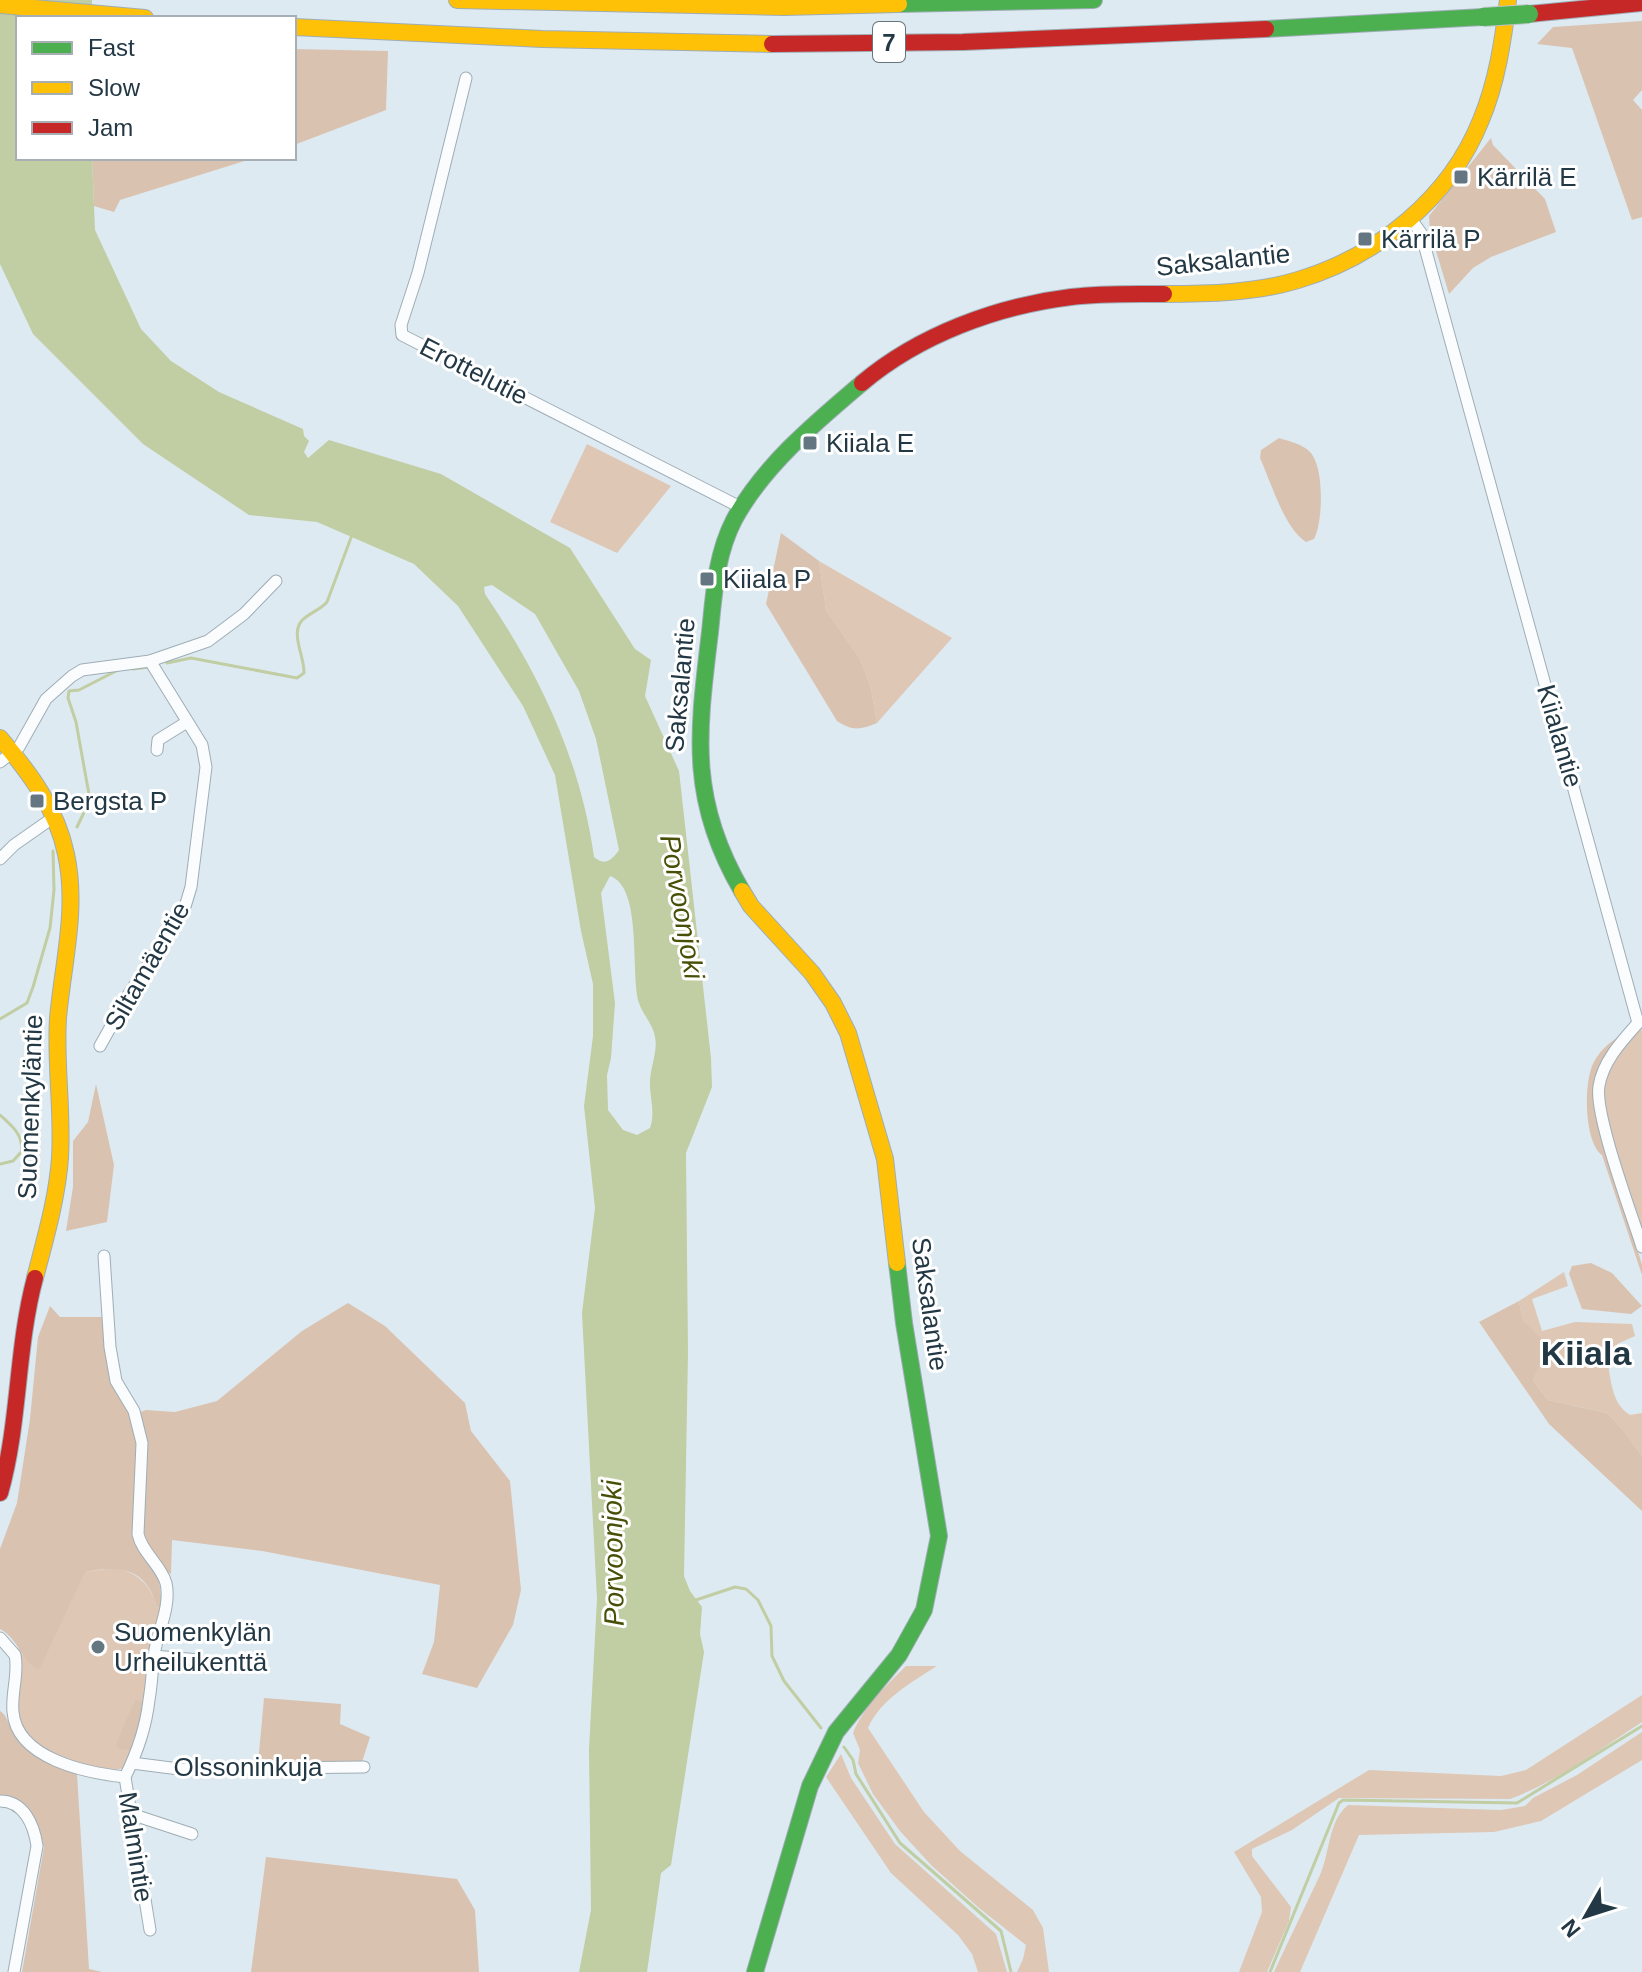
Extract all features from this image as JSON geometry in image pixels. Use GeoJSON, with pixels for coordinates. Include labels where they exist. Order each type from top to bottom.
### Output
{"type":"FeatureCollection","features":[{"type":"Feature","properties":{"kind":"main road","name":"7"},"geometry":{"type":"LineString","coordinates":[[457,0],[784,7],[1094,0]]}},
{"type":"Feature","properties":{"kind":"main road","name":"Saksalantie"},"geometry":{"type":"LineString","coordinates":[[755,1972],[810,1786],[836,1732],[899,1655],[924,1610],[939,1536],[904,1323],[885,1159],[848,1033],[833,1003],[812,973],[751,906],[730,870],[705,800],[699,762],[699,721],[718,560],[725,535],[740,507],[791,447],[858,387],[902,355],[958,327],[1011,309],[1071,297],[1214,292],[1296,281],[1344,263],[1378,243],[1411,219],[1438,191],[1462,159],[1493,88],[1508,0]]}},
{"type":"Feature","properties":{"kind":"main road","name":"7"},"geometry":{"type":"LineString","coordinates":[[296,27],[496,38],[789,44],[1159,35],[1529,14],[1642,3]]}},
{"type":"Feature","properties":{"kind":"main road"},"geometry":{"type":"LineString","coordinates":[[0,5],[109,16]]}},
{"type":"Feature","properties":{"kind":"main road","name":"Suomenkyläntie"},"geometry":{"type":"LineString","coordinates":[[0,738],[7,758],[45,798],[54,817],[66,853],[72,893],[58,1020],[58,1174],[20,1348],[9,1458],[0,1493]]}},
{"type":"Feature","properties":{"kind":"street","name":"Erottelutie"},"geometry":{"type":"LineString","coordinates":[[466,78],[418,273],[401,325],[402,335],[740,507]]}},
{"type":"Feature","properties":{"kind":"street","name":"Kiialantie"},"geometry":{"type":"LineString","coordinates":[[1411,219],[1421,233],[1638,1023],[1605,1068],[1598,1088],[1602,1115],[1642,1247]]}},
{"type":"Feature","properties":{"kind":"street"},"geometry":{"type":"LineString","coordinates":[[7,758],[46,699],[72,676],[82,670],[150,661],[208,641],[244,614],[276,581]]}},
{"type":"Feature","properties":{"kind":"street","name":"Siltamäentie"},"geometry":{"type":"LineString","coordinates":[[100,1046],[187,901],[206,767],[202,745],[164,679],[150,661]]}},
{"type":"Feature","properties":{"kind":"street"},"geometry":{"type":"LineString","coordinates":[[157,750],[158,740],[187,722]]}},
{"type":"Feature","properties":{"kind":"street"},"geometry":{"type":"LineString","coordinates":[[0,859],[14,845],[54,817]]}},
{"type":"Feature","properties":{"kind":"street","name":"Malmintie"},"geometry":{"type":"LineString","coordinates":[[104,1256],[110,1347],[116,1381],[134,1411],[142,1443],[138,1534],[142,1546],[166,1583],[146,1721],[125,1777],[150,1930]]}},
{"type":"Feature","properties":{"kind":"street"},"geometry":{"type":"LineString","coordinates":[[0,1638],[15,1655],[13,1711],[17,1727],[25,1739],[40,1751],[75,1768],[125,1777]]}},
{"type":"Feature","properties":{"kind":"street"},"geometry":{"type":"LineString","coordinates":[[154,1656],[199,1660]]}},
{"type":"Feature","properties":{"kind":"street","name":"Olssoninkuja"},"geometry":{"type":"LineString","coordinates":[[132,1763],[179,1769],[364,1767]]}},
{"type":"Feature","properties":{"kind":"street"},"geometry":{"type":"LineString","coordinates":[[0,1801],[10,1801],[23,1811],[35,1829],[37,1846],[14,1972]]}},
{"type":"Feature","properties":{"kind":"street"},"geometry":{"type":"LineString","coordinates":[[131,1814],[192,1834]]}},
{"type":"Feature","properties":{"kind":"shaded area"},"geometry":{"type":"Polygon","coordinates":[[[1642,21],[1642,90],[1633,100],[1642,110],[1642,217],[1632,220],[1572,48],[1537,44],[1553,27],[1642,21]]]}},
{"type":"Feature","properties":{"kind":"shaded area"},"geometry":{"type":"Polygon","coordinates":[[[296,49],[388,51],[386,110],[296,144],[296,49]]]}},
{"type":"Feature","properties":{"kind":"shaded area"},"geometry":{"type":"Polygon","coordinates":[[[1491,138],[1493,145],[1545,199],[1556,232],[1491,257],[1473,268],[1449,294],[1430,231],[1429,216],[1491,138]]]}},
{"type":"Feature","properties":{"kind":"shaded area"},"geometry":{"type":"Polygon","coordinates":[[[92,160],[248,160],[120,200],[114,212],[94,206],[92,160]]]}},
{"type":"Feature","properties":{"kind":"shaded area"},"geometry":{"type":"Polygon","coordinates":[[[1279,438],[1309,451],[1318,468],[1321,494],[1319,520],[1314,539],[1306,542],[1285,516],[1260,458],[1261,450],[1279,438]]]}},
{"type":"Feature","properties":{"kind":"shaded area"},"geometry":{"type":"Polygon","coordinates":[[[587,444],[671,486],[617,553],[550,522],[587,444]]]}},
{"type":"Feature","properties":{"kind":"shaded area"},"geometry":{"type":"Polygon","coordinates":[[[781,533],[819,561],[826,610],[860,659],[871,688],[877,723],[856,728],[837,721],[766,604],[781,533]]]}},
{"type":"Feature","properties":{"kind":"shaded area"},"geometry":{"type":"Polygon","coordinates":[[[819,561],[952,638],[877,723],[871,688],[860,659],[826,610],[819,561]]]}},
{"type":"Feature","properties":{"kind":"shaded area"},"geometry":{"type":"Polygon","coordinates":[[[1640,1029],[1642,1232],[1611,1136],[1603,1099],[1605,1079],[1612,1063],[1640,1029]]]}},
{"type":"Feature","properties":{"kind":"shaded area"},"geometry":{"type":"Polygon","coordinates":[[[1621,1035],[1599,1071],[1596,1113],[1642,1265],[1642,1275],[1602,1155],[1592,1138],[1587,1111],[1588,1083],[1594,1062],[1621,1035]]]}},
{"type":"Feature","properties":{"kind":"shaded area"},"geometry":{"type":"Polygon","coordinates":[[[96,1084],[114,1165],[107,1222],[66,1231],[73,1187],[73,1141],[88,1122],[96,1084]]]}},
{"type":"Feature","properties":{"kind":"shaded area"},"geometry":{"type":"Polygon","coordinates":[[[1591,1263],[1612,1273],[1642,1306],[1631,1314],[1582,1309],[1569,1274],[1572,1266],[1591,1263]]]}},
{"type":"Feature","properties":{"kind":"shaded area"},"geometry":{"type":"Polygon","coordinates":[[[1564,1272],[1568,1286],[1532,1299],[1542,1331],[1575,1322],[1632,1324],[1635,1336],[1617,1344],[1620,1352],[1607,1358],[1619,1404],[1630,1415],[1642,1413],[1642,1456],[1607,1413],[1548,1400],[1533,1381],[1546,1345],[1523,1320],[1519,1301],[1564,1272]]]}},
{"type":"Feature","properties":{"kind":"shaded area"},"geometry":{"type":"Polygon","coordinates":[[[1519,1301],[1523,1320],[1547,1345],[1533,1381],[1548,1400],[1607,1413],[1624,1431],[1642,1456],[1642,1511],[1549,1424],[1479,1322],[1519,1301]]]}},
{"type":"Feature","properties":{"kind":"shaded area"},"geometry":{"type":"Polygon","coordinates":[[[348,1303],[385,1326],[465,1403],[471,1431],[510,1481],[521,1590],[513,1625],[477,1688],[422,1674],[434,1642],[440,1585],[262,1551],[172,1540],[171,1574],[163,1570],[143,1541],[145,1439],[138,1413],[146,1410],[175,1412],[217,1401],[302,1331],[348,1303]]]}},
{"type":"Feature","properties":{"kind":"shaded area"},"geometry":{"type":"Polygon","coordinates":[[[50,1306],[60,1317],[105,1317],[111,1380],[130,1411],[138,1441],[134,1538],[159,1580],[162,1606],[157,1608],[146,1585],[130,1572],[110,1569],[85,1572],[39,1670],[0,1629],[0,1549],[17,1503],[38,1337],[50,1306]]]}},
{"type":"Feature","properties":{"kind":"shaded area","name":"Suomenkylän Urheilukenttä"},"geometry":{"type":"Polygon","coordinates":[[[114,1568],[136,1576],[147,1586],[157,1608],[162,1606],[145,1702],[134,1701],[117,1745],[132,1751],[123,1768],[111,1770],[81,1764],[36,1742],[23,1725],[17,1703],[18,1647],[39,1669],[84,1572],[114,1568]]]}},
{"type":"Feature","properties":{"kind":"shaded area"},"geometry":{"type":"Polygon","coordinates":[[[906,1666],[937,1666],[889,1700],[868,1728],[924,1812],[960,1851],[1033,1910],[1043,1928],[1049,1972],[1017,1972],[1026,1945],[931,1865],[900,1831],[873,1794],[858,1763],[860,1750],[853,1733],[876,1697],[906,1666]]]}},
{"type":"Feature","properties":{"kind":"shaded area"},"geometry":{"type":"Polygon","coordinates":[[[1642,1695],[1642,1722],[1562,1774],[1528,1792],[1510,1799],[1339,1798],[1292,1830],[1252,1849],[1252,1856],[1291,1907],[1289,1921],[1267,1972],[1239,1972],[1262,1912],[1261,1897],[1234,1852],[1369,1770],[1501,1776],[1526,1770],[1642,1695]]]}},
{"type":"Feature","properties":{"kind":"shaded area"},"geometry":{"type":"Polygon","coordinates":[[[264,1698],[341,1704],[340,1724],[370,1737],[361,1765],[258,1764],[264,1698]]]}},
{"type":"Feature","properties":{"kind":"shaded area"},"geometry":{"type":"Polygon","coordinates":[[[137,1700],[145,1702],[132,1751],[120,1749],[116,1745],[137,1700]]]}},
{"type":"Feature","properties":{"kind":"shaded area"},"geometry":{"type":"Polygon","coordinates":[[[0,1711],[27,1743],[77,1774],[89,1969],[102,1972],[22,1972],[44,1847],[30,1812],[18,1799],[0,1795],[0,1711]]]}},
{"type":"Feature","properties":{"kind":"shaded area"},"geometry":{"type":"Polygon","coordinates":[[[1642,1732],[1642,1760],[1541,1821],[1494,1832],[1359,1835],[1300,1972],[1274,1972],[1320,1875],[1333,1828],[1348,1805],[1501,1810],[1525,1806],[1533,1798],[1577,1775],[1642,1732]]]}},
{"type":"Feature","properties":{"kind":"shaded area"},"geometry":{"type":"Polygon","coordinates":[[[841,1754],[851,1778],[895,1844],[996,1934],[1007,1972],[978,1972],[972,1954],[958,1935],[891,1873],[826,1777],[841,1754]]]}},
{"type":"Feature","properties":{"kind":"shaded area"},"geometry":{"type":"Polygon","coordinates":[[[266,1857],[457,1879],[475,1910],[479,1972],[251,1972],[266,1857]]]}},
{"type":"Feature","properties":{"kind":"water","name":"Porvoonjoki"},"geometry":{"type":"Polygon","coordinates":[[[0,0],[92,0],[92,16],[16,16],[16,160],[92,160],[95,230],[141,329],[171,361],[219,392],[303,429],[309,441],[304,452],[308,458],[329,440],[441,474],[570,548],[635,649],[651,660],[645,696],[679,771],[712,1087],[686,1153],[688,1352],[684,1576],[702,1607],[700,1634],[704,1652],[671,1865],[661,1873],[647,1972],[579,1972],[591,1910],[589,1749],[597,1599],[582,1313],[595,1208],[584,1106],[593,1036],[593,984],[555,775],[523,706],[458,606],[414,564],[317,522],[249,515],[143,444],[33,334],[0,264],[0,0]],[[492,585],[484,587],[485,594],[523,655],[555,719],[579,787],[594,857],[608,861],[619,850],[596,739],[579,691],[535,614],[492,585]],[[610,876],[601,893],[615,1003],[607,1075],[608,1110],[623,1130],[637,1135],[650,1128],[652,1122],[650,1080],[656,1042],[639,1003],[631,913],[620,883],[610,876]]]}},
{"type":"Feature","properties":{"kind":"waterway"},"geometry":{"type":"LineString","coordinates":[[167,663],[191,658],[297,678],[304,673],[297,636],[300,622],[327,602],[352,535]]}},
{"type":"Feature","properties":{"kind":"waterway"},"geometry":{"type":"LineString","coordinates":[[133,669],[149,667]]}},
{"type":"Feature","properties":{"kind":"waterway"},"geometry":{"type":"LineString","coordinates":[[77,827],[90,800],[69,691],[79,690],[118,670]]}},
{"type":"Feature","properties":{"kind":"waterway"},"geometry":{"type":"LineString","coordinates":[[0,1019],[27,1003],[33,987],[50,928],[54,890],[53,851]]}},
{"type":"Feature","properties":{"kind":"waterway"},"geometry":{"type":"LineString","coordinates":[[0,1115],[12,1126],[22,1145],[22,1151],[13,1161],[0,1164]]}},
{"type":"Feature","properties":{"kind":"waterway"},"geometry":{"type":"LineString","coordinates":[[696,1600],[735,1587],[746,1589],[758,1600],[771,1626],[772,1656],[784,1681],[821,1728]]}},
{"type":"Feature","properties":{"kind":"waterway"},"geometry":{"type":"LineString","coordinates":[[1270,1972],[1339,1803],[1343,1800],[1517,1803],[1642,1726]]}},
{"type":"Feature","properties":{"kind":"waterway"},"geometry":{"type":"LineString","coordinates":[[844,1747],[853,1760],[856,1774],[900,1843],[1001,1931],[1011,1972]]}},
{"type":"Feature","properties":{"kind":"traffic: fast"},"geometry":{"type":"LineString","coordinates":[[899,4],[1094,0]]}},
{"type":"Feature","properties":{"kind":"traffic: fast"},"geometry":{"type":"LineString","coordinates":[[1483,17],[1529,14]]}},
{"type":"Feature","properties":{"kind":"traffic: fast"},"geometry":{"type":"LineString","coordinates":[[1266,29],[1483,17]]}},
{"type":"Feature","properties":{"kind":"traffic: fast"},"geometry":{"type":"LineString","coordinates":[[742,891],[713,826],[701,764],[702,702],[720,561],[734,520],[760,481],[792,446],[862,383]]}},
{"type":"Feature","properties":{"kind":"traffic: fast"},"geometry":{"type":"LineString","coordinates":[[755,1972],[810,1786],[836,1732],[899,1655],[924,1610],[939,1536],[897,1263]]}},
{"type":"Feature","properties":{"kind":"traffic: slow"},"geometry":{"type":"LineString","coordinates":[[457,0],[784,7],[899,4]]}},
{"type":"Feature","properties":{"kind":"traffic: slow"},"geometry":{"type":"LineString","coordinates":[[1164,294],[1248,290],[1298,280],[1356,256],[1408,220],[1451,175],[1481,120],[1495,76],[1508,0]]}},
{"type":"Feature","properties":{"kind":"traffic: slow"},"geometry":{"type":"LineString","coordinates":[[0,5],[123,16]]}},
{"type":"Feature","properties":{"kind":"traffic: slow"},"geometry":{"type":"LineString","coordinates":[[296,27],[542,39],[772,44]]}},
{"type":"Feature","properties":{"kind":"traffic: slow"},"geometry":{"type":"LineString","coordinates":[[0,738],[49,806],[62,837],[71,895],[57,1035],[60,1158],[53,1204],[35,1278]]}},
{"type":"Feature","properties":{"kind":"traffic: slow"},"geometry":{"type":"LineString","coordinates":[[742,891],[751,906],[812,973],[833,1003],[848,1033],[885,1159],[897,1263]]}},
{"type":"Feature","properties":{"kind":"traffic: jam"},"geometry":{"type":"LineString","coordinates":[[1529,14],[1642,3]]}},
{"type":"Feature","properties":{"kind":"traffic: jam"},"geometry":{"type":"LineString","coordinates":[[772,44],[963,42],[1266,29]]}},
{"type":"Feature","properties":{"kind":"traffic: jam"},"geometry":{"type":"LineString","coordinates":[[862,383],[884,366],[934,337],[1015,307],[1071,297],[1164,294]]}},
{"type":"Feature","properties":{"kind":"traffic: jam"},"geometry":{"type":"LineString","coordinates":[[0,1493],[35,1278]]}},
{"type":"Feature","properties":{"kind":"place","name":"Kärrilä E"},"geometry":{"type":"Point","coordinates":[1461,177]}},
{"type":"Feature","properties":{"kind":"place","name":"Kärrilä P"},"geometry":{"type":"Point","coordinates":[1365,239]}},
{"type":"Feature","properties":{"kind":"place","name":"Kiiala E"},"geometry":{"type":"Point","coordinates":[810,443]}},
{"type":"Feature","properties":{"kind":"place","name":"Kiiala P"},"geometry":{"type":"Point","coordinates":[707,579]}},
{"type":"Feature","properties":{"kind":"place","name":"Bergsta P"},"geometry":{"type":"Point","coordinates":[37,801]}},
{"type":"Feature","properties":{"kind":"place","name":"Suomenkylän Urheilukenttä"},"geometry":{"type":"Point","coordinates":[98,1647]}},
{"type":"Feature","properties":{"kind":"district","name":"Kiiala"},"geometry":{"type":"Point","coordinates":[1586,1353]}}]}
